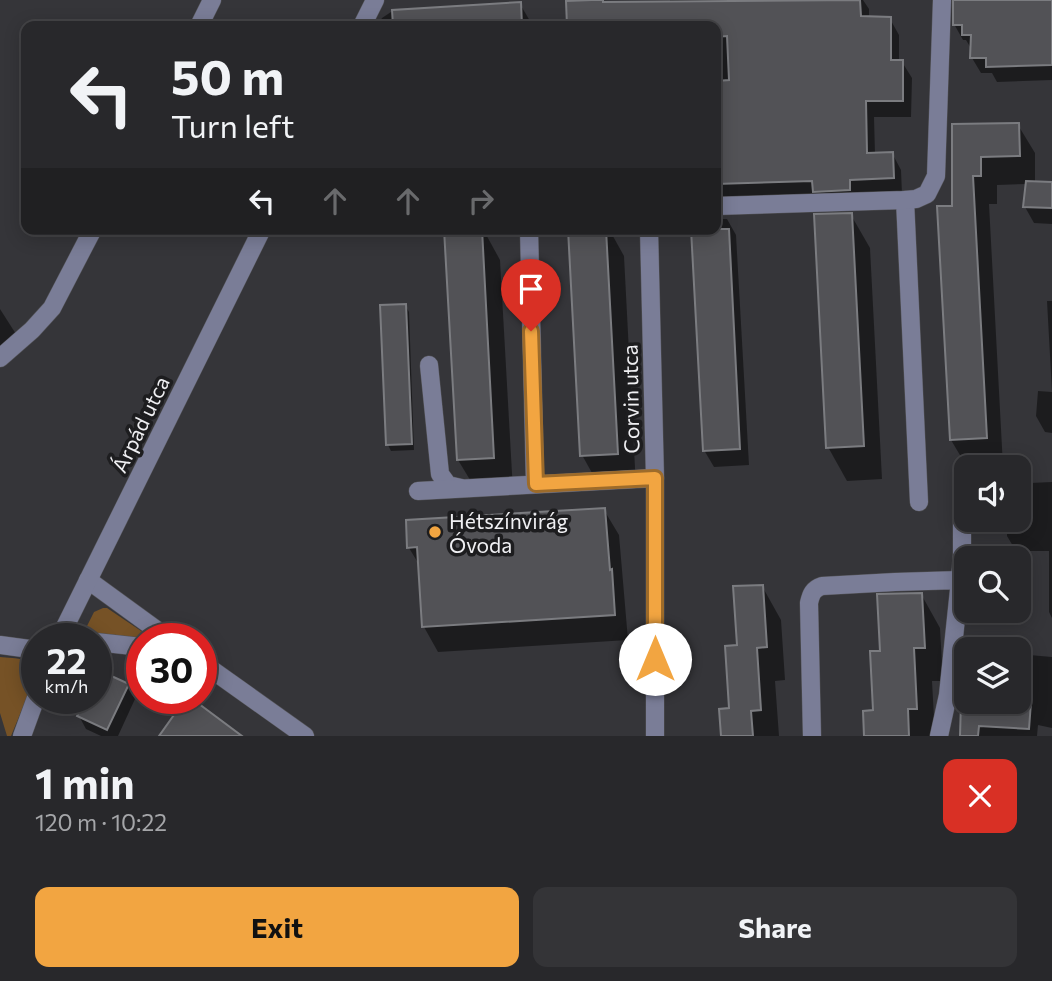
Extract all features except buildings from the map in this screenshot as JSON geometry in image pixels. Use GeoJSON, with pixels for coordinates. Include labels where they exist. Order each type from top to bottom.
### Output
{"type":"FeatureCollection","features":[{"type":"Feature","properties":{"kind":"street"},"geometry":{"type":"LineString","coordinates":[[202,21],[212,0]]}},
{"type":"Feature","properties":{"kind":"street"},"geometry":{"type":"LineString","coordinates":[[364,21],[375,0]]}},
{"type":"Feature","properties":{"kind":"street"},"geometry":{"type":"LineString","coordinates":[[721,206],[905,200],[927,194],[936,176],[942,0]]}},
{"type":"Feature","properties":{"kind":"street"},"geometry":{"type":"LineString","coordinates":[[905,200],[919,502]]}},
{"type":"Feature","properties":{"kind":"street"},"geometry":{"type":"LineString","coordinates":[[0,358],[32,330],[52,307],[90,235]]}},
{"type":"Feature","properties":{"kind":"street","name":"Árpád utca"},"geometry":{"type":"LineString","coordinates":[[66,623],[259,235]]}},
{"type":"Feature","properties":{"kind":"street"},"geometry":{"type":"LineString","coordinates":[[528,235],[536,484]]}},
{"type":"Feature","properties":{"kind":"street","name":"Corvin utca"},"geometry":{"type":"LineString","coordinates":[[649,235],[655,478],[655,736]]}},
{"type":"Feature","properties":{"kind":"street"},"geometry":{"type":"LineString","coordinates":[[429,365],[440,474],[448,485],[461,488]]}},
{"type":"Feature","properties":{"kind":"street"},"geometry":{"type":"LineString","coordinates":[[418,491],[655,478]]}},
{"type":"Feature","properties":{"kind":"street"},"geometry":{"type":"LineString","coordinates":[[88,580],[147,623]]}},
{"type":"Feature","properties":{"kind":"street"},"geometry":{"type":"LineString","coordinates":[[811,736],[809,603],[815,589],[822,586],[883,582],[954,580]]}},
{"type":"Feature","properties":{"kind":"street"},"geometry":{"type":"LineString","coordinates":[[939,736],[948,695],[956,623]]}},
{"type":"Feature","properties":{"kind":"street"},"geometry":{"type":"LineString","coordinates":[[0,645],[21,648]]}},
{"type":"Feature","properties":{"kind":"street"},"geometry":{"type":"LineString","coordinates":[[217,674],[305,736]]}},
{"type":"Feature","properties":{"kind":"street"},"geometry":{"type":"LineString","coordinates":[[22,736],[30,714]]}},
{"type":"Feature","properties":{"kind":"shaded area"},"geometry":{"type":"Polygon","coordinates":[[[107,608],[129,623],[126,623],[126,638],[112,636],[112,623],[88,623],[94,612],[107,608]]]}},
{"type":"Feature","properties":{"kind":"shaded area"},"geometry":{"type":"Polygon","coordinates":[[[0,657],[21,660],[21,712],[11,736],[7,736],[0,713],[0,657]]]}},
{"type":"Feature","properties":{"kind":"place","name":"Hétszínvirág Óvoda"},"geometry":{"type":"Point","coordinates":[435,532]}},
{"type":"Feature","properties":{"kind":"route"},"geometry":{"type":"LineString","coordinates":[[531,331],[536,484],[655,478],[655,659]]}}]}
